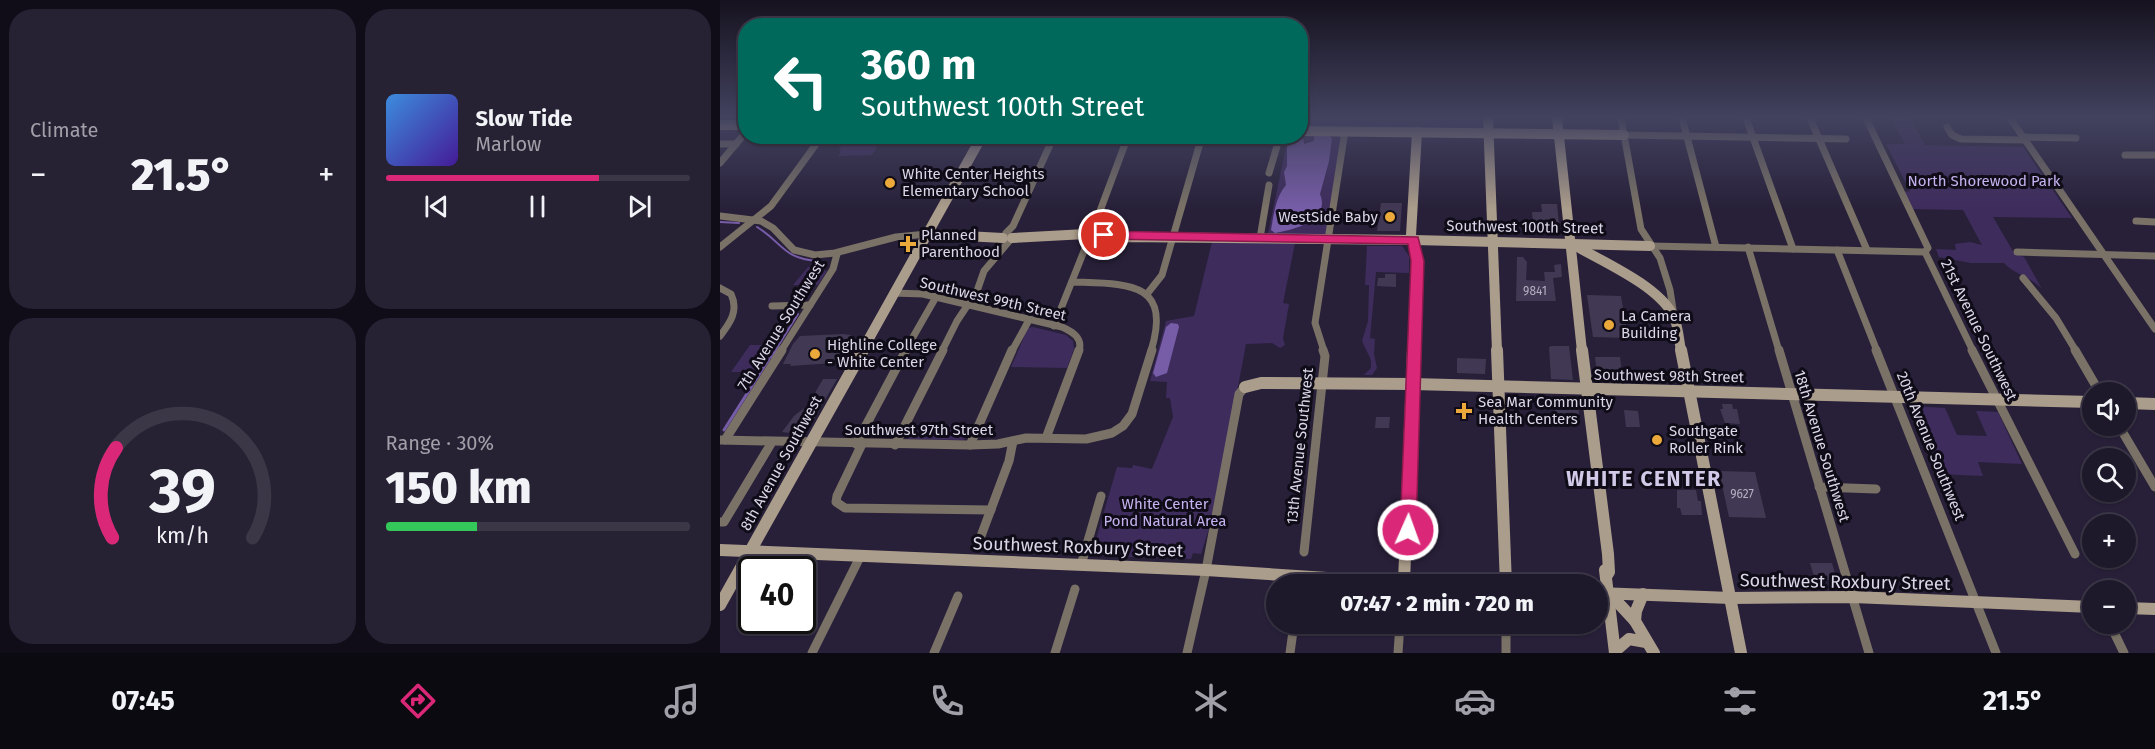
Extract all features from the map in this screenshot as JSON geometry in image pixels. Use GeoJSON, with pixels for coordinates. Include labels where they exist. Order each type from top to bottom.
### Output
{"type":"FeatureCollection","features":[{"type":"Feature","properties":{"kind":"street"},"geometry":{"type":"LineString","coordinates":[[720,163],[732,148]]}},
{"type":"Feature","properties":{"kind":"street"},"geometry":{"type":"LineString","coordinates":[[720,247],[775,201],[813,148]]}},
{"type":"Feature","properties":{"kind":"street","name":"8th Avenue Southwest"},"geometry":{"type":"LineString","coordinates":[[720,605],[752,552],[974,148]]}},
{"type":"Feature","properties":{"kind":"street"},"geometry":{"type":"LineString","coordinates":[[895,445],[957,321],[977,291],[984,271],[1009,236],[1048,148]]}},
{"type":"Feature","properties":{"kind":"street"},"geometry":{"type":"LineString","coordinates":[[1054,326],[1123,148]]}},
{"type":"Feature","properties":{"kind":"street"},"geometry":{"type":"LineString","coordinates":[[1072,282],[1116,284],[1147,294],[1162,275],[1175,237],[1199,148]]}},
{"type":"Feature","properties":{"kind":"street"},"geometry":{"type":"LineString","coordinates":[[1269,173],[1276,148]]}},
{"type":"Feature","properties":{"kind":"street","name":"13th Avenue Southwest"},"geometry":{"type":"LineString","coordinates":[[1304,552],[1325,352],[1315,323],[1343,148]]}},
{"type":"Feature","properties":{"kind":"street"},"geometry":{"type":"LineString","coordinates":[[1404,574],[1418,261],[1411,235],[1417,148]]}},
{"type":"Feature","properties":{"kind":"street"},"geometry":{"type":"LineString","coordinates":[[1490,148],[1506,574]]}},
{"type":"Feature","properties":{"kind":"street"},"geometry":{"type":"LineString","coordinates":[[1561,148],[1607,574]]}},
{"type":"Feature","properties":{"kind":"street"},"geometry":{"type":"LineString","coordinates":[[1626,148],[1641,229],[1660,258],[1673,303],[1671,311],[1741,653]]}},
{"type":"Feature","properties":{"kind":"street"},"geometry":{"type":"LineString","coordinates":[[1690,148],[1716,247]]}},
{"type":"Feature","properties":{"kind":"street"},"geometry":{"type":"LineString","coordinates":[[1757,148],[1793,249]]}},
{"type":"Feature","properties":{"kind":"street"},"geometry":{"type":"LineString","coordinates":[[1823,148],[1867,250]]}},
{"type":"Feature","properties":{"kind":"street","name":"21st Avenue Southwest"},"geometry":{"type":"LineString","coordinates":[[1881,148],[1928,248],[1925,252],[1996,399],[2075,554]]}},
{"type":"Feature","properties":{"kind":"street"},"geometry":{"type":"LineString","coordinates":[[2031,148],[2155,329]]}},
{"type":"Feature","properties":{"kind":"street"},"geometry":{"type":"LineString","coordinates":[[2125,155],[2155,155]]}},
{"type":"Feature","properties":{"kind":"street"},"geometry":{"type":"LineString","coordinates":[[1260,238],[1269,185]]}},
{"type":"Feature","properties":{"kind":"street","name":"Southwest 100th Street"},"geometry":{"type":"LineString","coordinates":[[720,216],[754,219],[772,227],[793,251],[818,255],[837,254],[895,236],[927,234],[1414,240],[1925,252]]}},
{"type":"Feature","properties":{"kind":"street"},"geometry":{"type":"LineString","coordinates":[[2136,221],[2155,222]]}},
{"type":"Feature","properties":{"kind":"street"},"geometry":{"type":"LineString","coordinates":[[1572,244],[1658,297],[1671,311]]}},
{"type":"Feature","properties":{"kind":"street"},"geometry":{"type":"LineString","coordinates":[[1660,258],[1665,249],[1671,246]]}},
{"type":"Feature","properties":{"kind":"street","name":"18th Avenue Southwest"},"geometry":{"type":"LineString","coordinates":[[1748,248],[1869,653]]}},
{"type":"Feature","properties":{"kind":"street","name":"20th Avenue Southwest"},"geometry":{"type":"LineString","coordinates":[[1837,250],[1996,653]]}},
{"type":"Feature","properties":{"kind":"street"},"geometry":{"type":"LineString","coordinates":[[2017,252],[2155,256]]}},
{"type":"Feature","properties":{"kind":"street","name":"7th Avenue Southwest"},"geometry":{"type":"LineString","coordinates":[[723,440],[833,269],[837,254]]}},
{"type":"Feature","properties":{"kind":"street"},"geometry":{"type":"LineString","coordinates":[[2022,278],[2056,318],[2094,382]]}},
{"type":"Feature","properties":{"kind":"street"},"geometry":{"type":"LineString","coordinates":[[1658,297],[1667,283]]}},
{"type":"Feature","properties":{"kind":"street"},"geometry":{"type":"LineString","coordinates":[[720,288],[732,294],[736,306],[720,336]]}},
{"type":"Feature","properties":{"kind":"street","name":"Southwest 99th Street"},"geometry":{"type":"LineString","coordinates":[[893,294],[915,293],[936,297],[1054,326],[1075,334],[1081,343],[1046,438]]}},
{"type":"Feature","properties":{"kind":"street","name":"Southwest 97th Street"},"geometry":{"type":"LineString","coordinates":[[723,440],[970,445],[1046,438],[1097,438],[1117,431],[1132,414],[1157,332],[1158,310],[1147,294]]}},
{"type":"Feature","properties":{"kind":"street"},"geometry":{"type":"LineString","coordinates":[[936,297],[929,306],[859,444],[836,502],[846,508],[991,510]]}},
{"type":"Feature","properties":{"kind":"street"},"geometry":{"type":"LineString","coordinates":[[772,306],[810,305]]}},
{"type":"Feature","properties":{"kind":"street"},"geometry":{"type":"LineString","coordinates":[[970,445],[1014,346],[1029,320]]}},
{"type":"Feature","properties":{"kind":"street","name":"Southwest 98th Street"},"geometry":{"type":"LineString","coordinates":[[1245,387],[1261,383],[1413,384],[1500,387],[1588,395],[1688,391],[2082,402]]}},
{"type":"Feature","properties":{"kind":"street"},"geometry":{"type":"LineString","coordinates":[[1187,653],[1206,570],[1239,394],[1245,387]]}},
{"type":"Feature","properties":{"kind":"street"},"geometry":{"type":"LineString","coordinates":[[2136,403],[2155,404]]}},
{"type":"Feature","properties":{"kind":"street"},"geometry":{"type":"LineString","coordinates":[[2125,436],[2155,487]]}},
{"type":"Feature","properties":{"kind":"street"},"geometry":{"type":"LineString","coordinates":[[981,536],[1009,461],[1013,441]]}},
{"type":"Feature","properties":{"kind":"street"},"geometry":{"type":"LineString","coordinates":[[720,522],[724,522],[772,442]]}},
{"type":"Feature","properties":{"kind":"street"},"geometry":{"type":"LineString","coordinates":[[1819,487],[1876,489]]}},
{"type":"Feature","properties":{"kind":"street"},"geometry":{"type":"LineString","coordinates":[[1081,566],[1101,496]]}},
{"type":"Feature","properties":{"kind":"street","name":"Southwest Roxbury Street"},"geometry":{"type":"LineString","coordinates":[[720,550],[1266,574]]}},
{"type":"Feature","properties":{"kind":"street"},"geometry":{"type":"LineString","coordinates":[[812,653],[860,557]]}},
{"type":"Feature","properties":{"kind":"street"},"geometry":{"type":"LineString","coordinates":[[1054,653],[1075,589]]}},
{"type":"Feature","properties":{"kind":"street","name":"Southwest Roxbury Street"},"geometry":{"type":"LineString","coordinates":[[1608,593],[1731,598],[1853,597],[2082,607]]}},
{"type":"Feature","properties":{"kind":"street"},"geometry":{"type":"LineString","coordinates":[[1635,621],[1636,611],[1643,594]]}},
{"type":"Feature","properties":{"kind":"street"},"geometry":{"type":"LineString","coordinates":[[934,653],[958,596]]}},
{"type":"Feature","properties":{"kind":"street"},"geometry":{"type":"LineString","coordinates":[[1608,597],[1635,621],[1650,648]]}},
{"type":"Feature","properties":{"kind":"street"},"geometry":{"type":"LineString","coordinates":[[2136,609],[2155,609]]}},
{"type":"Feature","properties":{"kind":"street"},"geometry":{"type":"LineString","coordinates":[[1608,618],[1615,652]]}},
{"type":"Feature","properties":{"kind":"street"},"geometry":{"type":"LineString","coordinates":[[1290,653],[1293,634]]}},
{"type":"Feature","properties":{"kind":"street"},"geometry":{"type":"LineString","coordinates":[[1398,653],[1399,634]]}},
{"type":"Feature","properties":{"kind":"street"},"geometry":{"type":"LineString","coordinates":[[1506,634],[1506,653]]}},
{"type":"Feature","properties":{"kind":"street"},"geometry":{"type":"LineString","coordinates":[[2115,634],[2124,653]]}},
{"type":"Feature","properties":{"kind":"street"},"geometry":{"type":"LineString","coordinates":[[1615,652],[1629,639],[1650,648]]}},
{"type":"Feature","properties":{"kind":"green space"},"geometry":{"type":"Polygon","coordinates":[[[876,148],[872,155],[838,156],[841,152],[839,149],[876,148]]]}},
{"type":"Feature","properties":{"kind":"green space"},"geometry":{"type":"Polygon","coordinates":[[[1286,148],[1340,148],[1326,235],[1268,234],[1286,148]]]}},
{"type":"Feature","properties":{"kind":"green space","name":"North Shorewood Park"},"geometry":{"type":"Polygon","coordinates":[[[1888,148],[2024,148],[2072,218],[1993,217],[2014,253],[2024,257],[2042,289],[2004,263],[1971,263],[1939,257],[1936,249],[1956,250],[1955,244],[1970,242],[1982,245],[1963,210],[1911,209],[1903,192],[1910,191],[1888,148]]]}},
{"type":"Feature","properties":{"kind":"green space","name":"White Center Pond Natural Area"},"geometry":{"type":"Polygon","coordinates":[[[1212,242],[1295,243],[1283,303],[1289,304],[1283,338],[1285,345],[1280,348],[1272,343],[1246,344],[1215,509],[1201,554],[1193,553],[1191,559],[1100,556],[1101,550],[1093,550],[1117,467],[1132,468],[1133,465],[1152,469],[1173,417],[1170,398],[1166,398],[1167,382],[1150,381],[1166,321],[1194,316],[1212,242]]]}},
{"type":"Feature","properties":{"kind":"green space"},"geometry":{"type":"Polygon","coordinates":[[[1367,246],[1402,246],[1409,256],[1409,273],[1376,272],[1370,338],[1375,339],[1374,354],[1377,368],[1372,375],[1364,375],[1371,368],[1371,360],[1362,341],[1368,321],[1369,285],[1365,285],[1367,246]]]}},
{"type":"Feature","properties":{"kind":"green space"},"geometry":{"type":"Polygon","coordinates":[[[808,267],[820,267],[820,270],[827,271],[818,285],[793,285],[808,267]]]}},
{"type":"Feature","properties":{"kind":"green space"},"geometry":{"type":"Polygon","coordinates":[[[1033,327],[1066,335],[1073,341],[1074,349],[1067,368],[1011,367],[1028,328],[1033,327]]]}},
{"type":"Feature","properties":{"kind":"green space"},"geometry":{"type":"Polygon","coordinates":[[[750,345],[778,345],[759,372],[731,372],[750,345]]]}},
{"type":"Feature","properties":{"kind":"green space"},"geometry":{"type":"Polygon","coordinates":[[[1911,406],[1945,408],[1957,435],[1987,436],[1976,411],[1998,412],[2022,464],[1978,462],[1983,476],[1938,474],[1911,406]]]}},
{"type":"Feature","properties":{"kind":"green space"},"geometry":{"type":"Polygon","coordinates":[[[912,424],[973,426],[963,440],[908,439],[906,436],[912,424]]]}},
{"type":"Feature","properties":{"kind":"shaded area"},"geometry":{"type":"Polygon","coordinates":[[[1287,148],[1331,148],[1320,194],[1322,203],[1320,211],[1300,226],[1275,233],[1271,230],[1274,212],[1286,185],[1284,172],[1287,166],[1287,148]]]}},
{"type":"Feature","properties":{"kind":"shaded area"},"geometry":{"type":"Polygon","coordinates":[[[1171,323],[1178,324],[1179,327],[1167,373],[1156,377],[1153,373],[1166,327],[1171,323]]]}},
{"type":"Feature","properties":{"kind":"building","name":"WestSide Baby"},"geometry":{"type":"Polygon","coordinates":[[[1381,203],[1402,203],[1400,231],[1377,231],[1381,203]]]}},
{"type":"Feature","properties":{"kind":"building"},"geometry":{"type":"Polygon","coordinates":[[[1541,204],[1557,204],[1559,224],[1533,224],[1532,212],[1542,212],[1541,204]]]}},
{"type":"Feature","properties":{"kind":"building"},"geometry":{"type":"Polygon","coordinates":[[[1517,257],[1523,257],[1527,262],[1526,280],[1545,281],[1544,272],[1555,272],[1554,265],[1561,264],[1562,277],[1553,278],[1556,301],[1516,301],[1517,257]]]}},
{"type":"Feature","properties":{"kind":"building"},"geometry":{"type":"Polygon","coordinates":[[[1385,274],[1396,274],[1396,287],[1377,286],[1378,278],[1385,278],[1385,274]]]}},
{"type":"Feature","properties":{"kind":"building","name":"La Camera Building"},"geometry":{"type":"Polygon","coordinates":[[[1587,295],[1621,296],[1628,338],[1593,337],[1587,295]]]}},
{"type":"Feature","properties":{"kind":"building"},"geometry":{"type":"Polygon","coordinates":[[[851,335],[848,341],[850,341],[840,358],[837,358],[834,363],[790,366],[791,364],[783,364],[793,344],[800,336],[851,335]]]}},
{"type":"Feature","properties":{"kind":"building"},"geometry":{"type":"Polygon","coordinates":[[[1569,346],[1573,380],[1551,379],[1549,347],[1569,346]]]}},
{"type":"Feature","properties":{"kind":"building"},"geometry":{"type":"Polygon","coordinates":[[[1595,357],[1620,357],[1623,381],[1598,381],[1595,357]]]}},
{"type":"Feature","properties":{"kind":"building"},"geometry":{"type":"Polygon","coordinates":[[[1457,358],[1486,359],[1485,374],[1457,373],[1457,358]]]}},
{"type":"Feature","properties":{"kind":"building"},"geometry":{"type":"Polygon","coordinates":[[[823,379],[837,379],[805,435],[782,432],[794,416],[808,405],[823,379]]]}},
{"type":"Feature","properties":{"kind":"building"},"geometry":{"type":"Polygon","coordinates":[[[1554,396],[1578,397],[1579,415],[1555,414],[1554,396]]]}},
{"type":"Feature","properties":{"kind":"building"},"geometry":{"type":"Polygon","coordinates":[[[1722,404],[1732,404],[1733,409],[1737,409],[1740,424],[1725,423],[1720,409],[1723,409],[1722,404]]]}},
{"type":"Feature","properties":{"kind":"building"},"geometry":{"type":"Polygon","coordinates":[[[1624,410],[1638,411],[1640,427],[1626,427],[1624,410]]]}},
{"type":"Feature","properties":{"kind":"building"},"geometry":{"type":"Polygon","coordinates":[[[1376,417],[1390,417],[1389,428],[1375,428],[1376,417]]]}},
{"type":"Feature","properties":{"kind":"building"},"geometry":{"type":"Polygon","coordinates":[[[1719,471],[1755,472],[1766,518],[1729,517],[1719,471]]]}},
{"type":"Feature","properties":{"kind":"building"},"geometry":{"type":"Polygon","coordinates":[[[1677,490],[1696,490],[1698,501],[1701,501],[1702,515],[1682,515],[1680,508],[1677,508],[1677,490]]]}},
{"type":"Feature","properties":{"kind":"building"},"geometry":{"type":"Polygon","coordinates":[[[1381,529],[1394,529],[1393,546],[1379,545],[1381,529]]]}},
{"type":"Feature","properties":{"kind":"building"},"geometry":{"type":"Polygon","coordinates":[[[1810,563],[1832,563],[1837,580],[1815,580],[1810,563]]]}},
{"type":"Feature","properties":{"kind":"waterway"},"geometry":{"type":"LineString","coordinates":[[720,222],[739,223]]}},
{"type":"Feature","properties":{"kind":"waterway"},"geometry":{"type":"LineString","coordinates":[[757,227],[790,254],[806,260],[818,261]]}},
{"type":"Feature","properties":{"kind":"waterway"},"geometry":{"type":"LineString","coordinates":[[775,351],[798,314]]}},
{"type":"Feature","properties":{"kind":"waterway"},"geometry":{"type":"LineString","coordinates":[[771,357],[776,350]]}},
{"type":"Feature","properties":{"kind":"waterway"},"geometry":{"type":"LineString","coordinates":[[724,430],[769,359]]}},
{"type":"Feature","properties":{"kind":"place","name":"White Center Heights Elementary School"},"geometry":{"type":"Point","coordinates":[890,183]}},
{"type":"Feature","properties":{"kind":"place","name":"WestSide Baby"},"geometry":{"type":"Point","coordinates":[1390,217]}},
{"type":"Feature","properties":{"kind":"place","name":"Planned Parenthood"},"geometry":{"type":"Point","coordinates":[908,244]}},
{"type":"Feature","properties":{"kind":"place","name":"La Camera Building"},"geometry":{"type":"Point","coordinates":[1609,325]}},
{"type":"Feature","properties":{"kind":"place","name":"Highline College - White Center"},"geometry":{"type":"Point","coordinates":[815,354]}},
{"type":"Feature","properties":{"kind":"place","name":"Sea Mar Community Health Centers"},"geometry":{"type":"Point","coordinates":[1464,411]}},
{"type":"Feature","properties":{"kind":"place","name":"Southgate Roller Rink"},"geometry":{"type":"Point","coordinates":[1657,440]}},
{"type":"Feature","properties":{"kind":"district","name":"WHITE CENTER"},"geometry":{"type":"Point","coordinates":[1644,479]}},
{"type":"Feature","properties":{"kind":"route"},"geometry":{"type":"LineString","coordinates":[[1104,235],[1414,240],[1418,261],[1408,530]]}}]}
